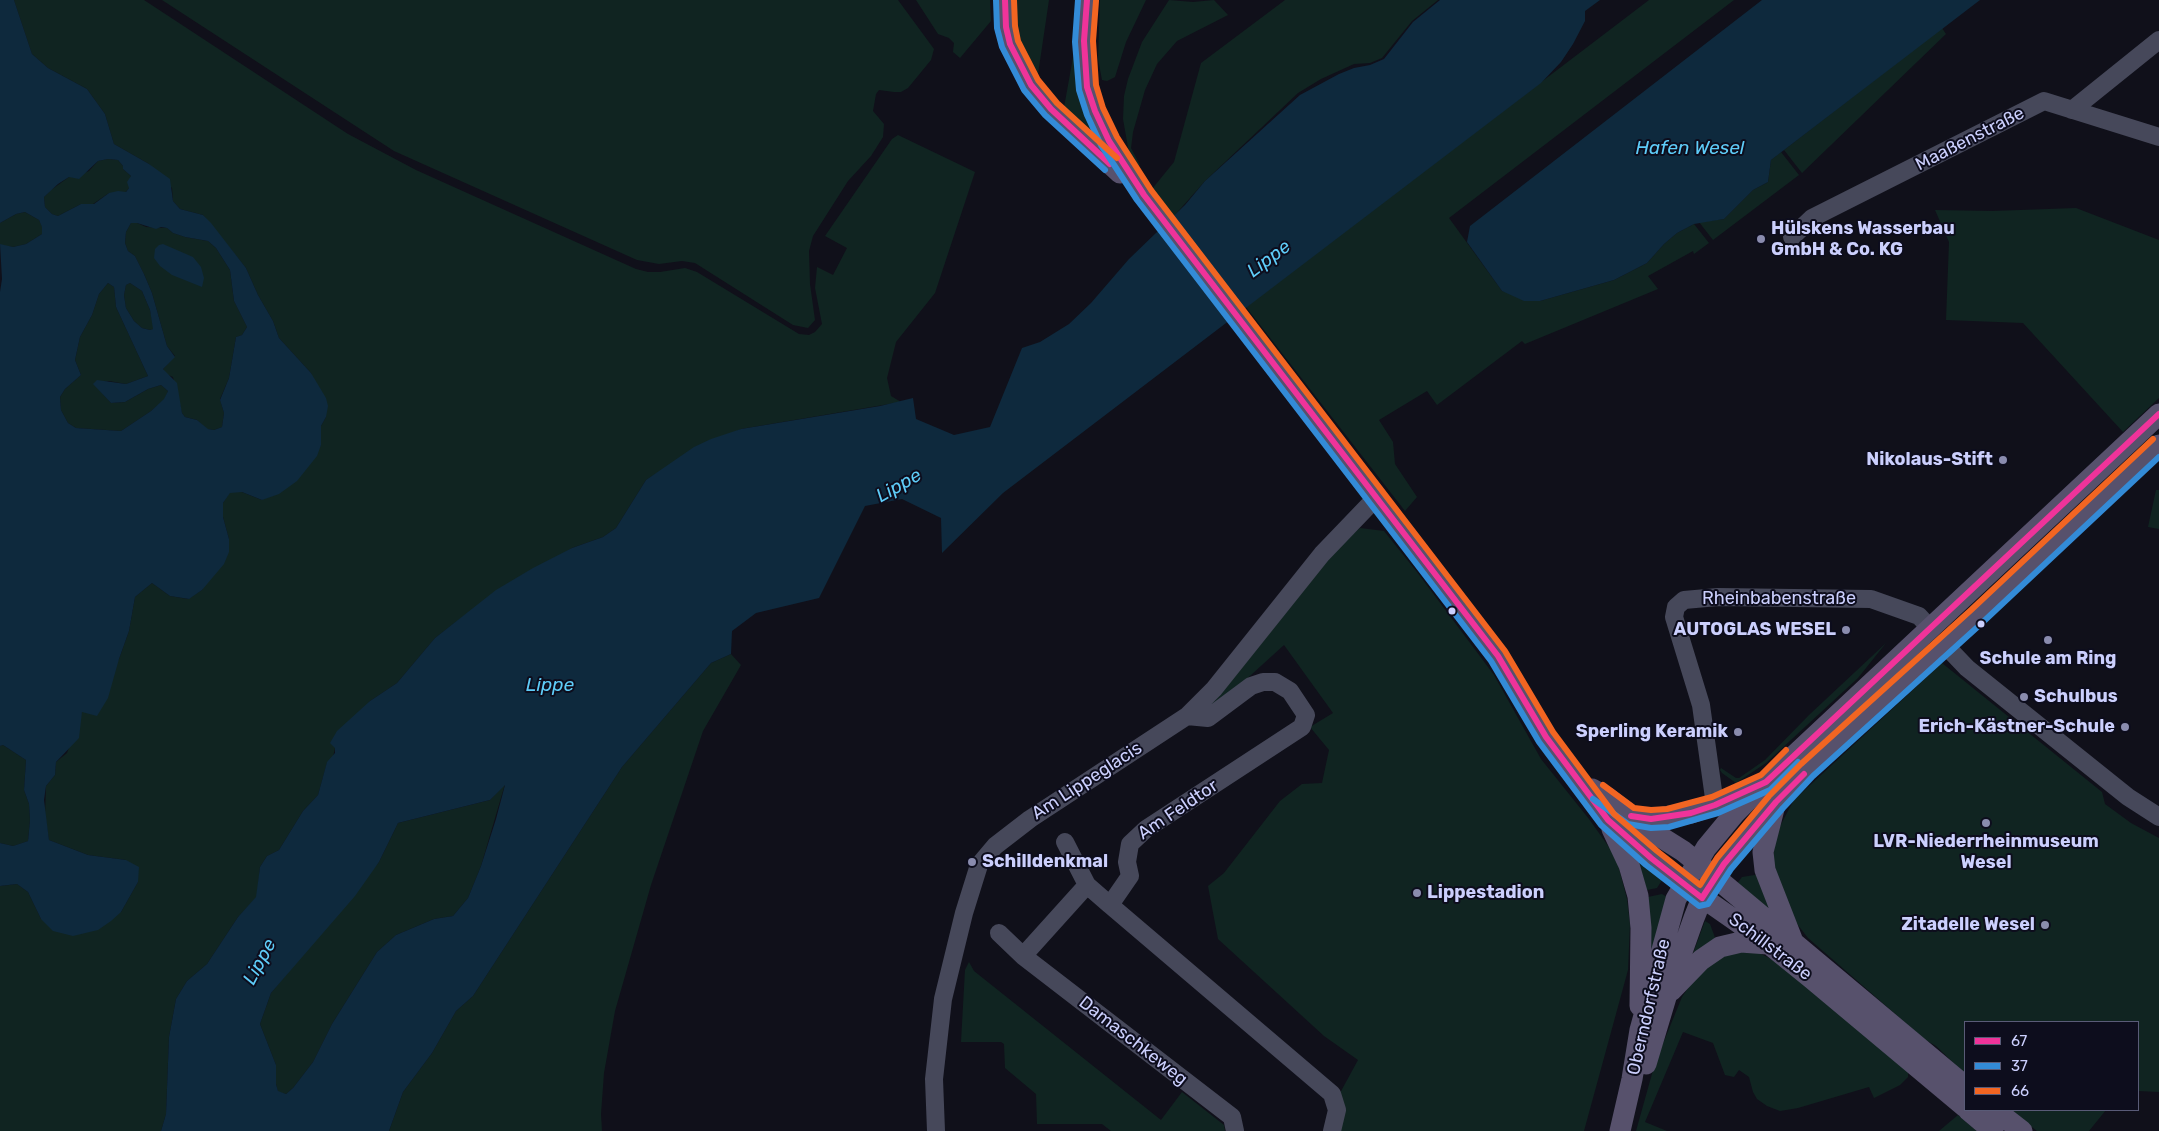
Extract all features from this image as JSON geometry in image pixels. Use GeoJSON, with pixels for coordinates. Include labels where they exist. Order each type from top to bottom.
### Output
{"type":"FeatureCollection","features":[{"type":"Feature","properties":{"kind":"main road"},"geometry":{"type":"LineString","coordinates":[[1005,0],[1006,27],[1010,44],[1031,85],[1052,109],[1144,195]]}},
{"type":"Feature","properties":{"kind":"main road"},"geometry":{"type":"LineString","coordinates":[[1087,0],[1084,41],[1087,87],[1095,112],[1109,141],[1144,195]]}},
{"type":"Feature","properties":{"kind":"main road","name":"Schillstraße"},"geometry":{"type":"LineString","coordinates":[[1144,195],[1498,656],[1546,737],[1608,820],[1683,884],[1769,944],[1929,1066],[1964,1085]]}},
{"type":"Feature","properties":{"kind":"main road","name":"Oberndorfstraße"},"geometry":{"type":"LineString","coordinates":[[1620,1131],[1632,1079],[1640,1030],[1676,899],[1696,862],[1735,813],[1766,782],[2159,414]]}},
{"type":"Feature","properties":{"kind":"main road","name":"Oberndorfstraße"},"geometry":{"type":"LineString","coordinates":[[1626,1131],[1667,994],[1702,898],[1715,877],[1776,802],[1857,724],[1945,645],[2159,445]]}},
{"type":"Feature","properties":{"kind":"main road"},"geometry":{"type":"LineString","coordinates":[[1930,628],[1945,645]]}},
{"type":"Feature","properties":{"kind":"main road","name":"Schillstraße"},"geometry":{"type":"LineString","coordinates":[[1581,782],[1608,798],[1696,862],[1793,942],[1929,1066],[1964,1106]]}},
{"type":"Feature","properties":{"kind":"main road"},"geometry":{"type":"LineString","coordinates":[[1631,816],[1652,819],[1668,818],[1715,805],[1766,782]]}},
{"type":"Feature","properties":{"kind":"main road"},"geometry":{"type":"LineString","coordinates":[[1776,802],[1764,852],[1765,870],[1793,942]]}},
{"type":"Feature","properties":{"kind":"main road"},"geometry":{"type":"LineString","coordinates":[[1608,820],[1630,865],[1638,896],[1641,928],[1639,973],[1640,1030]]}},
{"type":"Feature","properties":{"kind":"main road"},"geometry":{"type":"LineString","coordinates":[[1667,994],[1701,960],[1720,947],[1740,942],[1769,944]]}},
{"type":"Feature","properties":{"kind":"main road","name":"Schillstraße"},"geometry":{"type":"LineString","coordinates":[[1969,1111],[1993,1131]]}},
{"type":"Feature","properties":{"kind":"main road"},"geometry":{"type":"LineString","coordinates":[[1996,1111],[2022,1131]]}},
{"type":"Feature","properties":{"kind":"street"},"geometry":{"type":"LineString","coordinates":[[2072,110],[2159,40]]}},
{"type":"Feature","properties":{"kind":"street","name":"Maaßenstraße"},"geometry":{"type":"LineString","coordinates":[[1792,237],[1812,218],[2044,101],[2159,137]]}},
{"type":"Feature","properties":{"kind":"street","name":"Am Lippeglacis"},"geometry":{"type":"LineString","coordinates":[[936,1131],[934,1079],[943,999],[961,922],[979,865],[995,846],[1030,819],[1187,716],[1214,689],[1322,554],[1377,498]]}},
{"type":"Feature","properties":{"kind":"street","name":"Rheinbabenstraße"},"geometry":{"type":"LineString","coordinates":[[1715,805],[1701,705],[1674,617],[1676,607],[1684,600],[1718,597],[1871,600],[1919,616],[1930,628]]}},
{"type":"Feature","properties":{"kind":"street"},"geometry":{"type":"LineString","coordinates":[[1945,645],[1967,668],[2128,797],[2159,817]]}},
{"type":"Feature","properties":{"kind":"street","name":"Am Feldtor"},"geometry":{"type":"LineString","coordinates":[[1110,905],[1130,876],[1127,862],[1130,844],[1146,829],[1302,727],[1306,715],[1290,691],[1275,682],[1263,682],[1251,686],[1208,718],[1187,716]]}},
{"type":"Feature","properties":{"kind":"street"},"geometry":{"type":"LineString","coordinates":[[1065,842],[1087,886],[1332,1094],[1337,1110],[1332,1131]]}},
{"type":"Feature","properties":{"kind":"street"},"geometry":{"type":"LineString","coordinates":[[1023,956],[1087,886]]}},
{"type":"Feature","properties":{"kind":"street","name":"Damaschkeweg"},"geometry":{"type":"LineString","coordinates":[[999,934],[1023,956],[1232,1116],[1235,1131]]}},
{"type":"Feature","properties":{"kind":"green space"},"geometry":{"type":"Polygon","coordinates":[[[14,0],[144,0],[348,134],[416,170],[636,269],[660,272],[685,268],[697,272],[799,334],[809,335],[815,332],[822,324],[815,288],[817,267],[833,275],[847,248],[825,236],[892,139],[898,135],[975,172],[935,293],[896,342],[887,378],[891,396],[901,402],[741,429],[680,459],[646,480],[616,528],[603,537],[572,548],[465,615],[435,638],[397,683],[370,701],[335,748],[333,757],[327,763],[318,795],[303,811],[279,850],[267,856],[260,867],[257,897],[238,917],[207,964],[187,981],[176,999],[169,1037],[166,1114],[161,1131],[0,1131],[0,886],[17,884],[28,892],[41,919],[121,912],[138,882],[126,860],[88,855],[49,840],[45,815],[46,786],[55,775],[56,762],[67,753],[82,712],[119,659],[129,631],[135,597],[152,583],[170,596],[188,599],[202,590],[229,539],[223,517],[223,503],[230,492],[242,492],[262,500],[321,445],[321,426],[326,417],[311,373],[279,338],[273,321],[258,295],[246,268],[203,215],[180,209],[173,201],[172,188],[149,164],[114,144],[105,114],[87,89],[48,68],[32,54],[14,0]]]}},
{"type":"Feature","properties":{"kind":"green space"},"geometry":{"type":"Polygon","coordinates":[[[162,0],[898,0],[934,49],[931,60],[908,88],[901,92],[879,90],[876,94],[873,111],[884,124],[883,137],[871,156],[848,181],[813,236],[809,251],[810,284],[815,320],[808,328],[793,325],[695,263],[682,261],[659,264],[637,260],[394,151],[162,0]]]}},
{"type":"Feature","properties":{"kind":"green space"},"geometry":{"type":"Polygon","coordinates":[[[916,0],[990,0],[991,21],[960,58],[953,52],[954,43],[949,38],[938,34],[916,0]]]}},
{"type":"Feature","properties":{"kind":"green space"},"geometry":{"type":"Polygon","coordinates":[[[1011,0],[1049,0],[1037,81],[1021,56],[1011,0]]]}},
{"type":"Feature","properties":{"kind":"green space"},"geometry":{"type":"Polygon","coordinates":[[[1100,0],[1146,0],[1126,42],[1115,77],[1107,81],[1102,80],[1098,59],[1100,0]]]}},
{"type":"Feature","properties":{"kind":"green space"},"geometry":{"type":"Polygon","coordinates":[[[1169,0],[1193,2],[1214,0],[1228,15],[1177,41],[1157,64],[1145,90],[1133,132],[1131,148],[1140,165],[1136,167],[1129,153],[1123,119],[1124,96],[1128,79],[1142,42],[1169,0]]]}},
{"type":"Feature","properties":{"kind":"green space"},"geometry":{"type":"Polygon","coordinates":[[[1285,0],[1438,0],[1412,21],[1382,58],[1370,63],[1354,64],[1321,79],[1298,93],[1205,181],[1174,216],[1152,189],[1174,162],[1201,63],[1285,0]]]}},
{"type":"Feature","properties":{"kind":"green space"},"geometry":{"type":"Polygon","coordinates":[[[1649,0],[1734,0],[1449,218],[1502,291],[1540,301],[1614,280],[1647,263],[1677,233],[1694,224],[1709,243],[1694,254],[1693,251],[1648,276],[1658,289],[1525,344],[1522,341],[1437,405],[1427,391],[1379,420],[1393,442],[1395,464],[1417,497],[1405,511],[1246,307],[1649,0]]]}},
{"type":"Feature","properties":{"kind":"green space"},"geometry":{"type":"Polygon","coordinates":[[[1079,24],[1114,156],[1063,113],[1079,24]]]}},
{"type":"Feature","properties":{"kind":"green space"},"geometry":{"type":"Polygon","coordinates":[[[1942,28],[1946,34],[1802,173],[1784,150],[1942,28]]]}},
{"type":"Feature","properties":{"kind":"green space"},"geometry":{"type":"Polygon","coordinates":[[[1781,152],[1799,175],[1713,240],[1699,222],[1724,219],[1753,190],[1768,182],[1771,160],[1781,152]]]}},
{"type":"Feature","properties":{"kind":"green space"},"geometry":{"type":"Polygon","coordinates":[[[118,160],[123,169],[131,176],[129,188],[125,193],[109,193],[93,204],[81,204],[58,216],[52,214],[45,207],[44,197],[51,190],[69,177],[89,171],[98,161],[118,160]]]}},
{"type":"Feature","properties":{"kind":"green space"},"geometry":{"type":"Polygon","coordinates":[[[2076,208],[2159,240],[2159,398],[2123,432],[2023,323],[1946,320],[1949,242],[1935,210],[1992,211],[2076,208]]]}},
{"type":"Feature","properties":{"kind":"green space"},"geometry":{"type":"Polygon","coordinates":[[[25,212],[39,220],[42,226],[42,234],[26,244],[13,247],[0,244],[0,223],[16,214],[25,212]]]}},
{"type":"Feature","properties":{"kind":"green space"},"geometry":{"type":"Polygon","coordinates":[[[131,223],[137,223],[146,227],[167,228],[173,233],[185,237],[208,241],[216,248],[230,270],[234,301],[247,327],[242,335],[236,337],[229,378],[220,399],[224,413],[222,427],[214,430],[207,429],[197,420],[185,417],[182,413],[173,377],[166,374],[163,369],[175,356],[167,346],[152,293],[144,274],[135,256],[128,251],[125,243],[126,232],[131,223]]]}},
{"type":"Feature","properties":{"kind":"green space"},"geometry":{"type":"Polygon","coordinates":[[[108,283],[114,287],[116,307],[148,376],[126,384],[109,381],[94,384],[111,403],[125,402],[148,389],[161,385],[168,391],[165,399],[151,411],[121,431],[76,428],[68,423],[61,410],[60,397],[65,389],[81,375],[75,360],[80,337],[92,315],[99,294],[108,283]]]}},
{"type":"Feature","properties":{"kind":"green space"},"geometry":{"type":"Polygon","coordinates":[[[130,283],[142,291],[150,310],[154,329],[142,328],[134,321],[126,308],[124,295],[126,285],[130,283]]]}},
{"type":"Feature","properties":{"kind":"green space"},"geometry":{"type":"Polygon","coordinates":[[[2156,490],[2159,490],[2159,529],[2148,527],[2156,490]]]}},
{"type":"Feature","properties":{"kind":"green space","name":"Lippestadion"},"geometry":{"type":"Polygon","coordinates":[[[1360,528],[1384,531],[1417,572],[1494,675],[1541,759],[1589,819],[1616,857],[1627,899],[1630,924],[1628,970],[1584,1131],[1338,1131],[1340,1093],[1358,1060],[1324,1036],[1218,939],[1208,886],[1224,873],[1280,801],[1302,784],[1322,783],[1329,750],[1310,727],[1333,713],[1284,645],[1207,715],[1199,709],[1338,546],[1360,528]]]}},
{"type":"Feature","properties":{"kind":"green space"},"geometry":{"type":"Polygon","coordinates":[[[1886,643],[1858,678],[1766,763],[1736,783],[1722,773],[1721,768],[1739,778],[1765,760],[1809,715],[1886,643]]]}},
{"type":"Feature","properties":{"kind":"green space"},"geometry":{"type":"Polygon","coordinates":[[[731,654],[741,665],[703,731],[651,885],[615,1011],[604,1073],[601,1114],[602,1131],[389,1131],[403,1092],[432,1053],[456,1011],[473,996],[622,767],[711,663],[731,654]]]}},
{"type":"Feature","properties":{"kind":"green space"},"geometry":{"type":"Polygon","coordinates":[[[1942,663],[2102,792],[2105,804],[2131,823],[2159,838],[2159,1092],[2139,1091],[2139,1021],[1964,1021],[1964,1073],[1936,1046],[1924,1039],[1808,938],[1794,920],[1778,886],[1773,857],[1777,832],[1794,800],[1942,663]]]}},
{"type":"Feature","properties":{"kind":"green space"},"geometry":{"type":"Polygon","coordinates":[[[3,745],[26,760],[24,790],[29,804],[28,841],[13,846],[0,843],[0,746],[3,745]]]}},
{"type":"Feature","properties":{"kind":"green space"},"geometry":{"type":"Polygon","coordinates":[[[505,784],[481,866],[468,898],[453,916],[434,919],[396,935],[377,952],[332,1024],[313,1062],[286,1094],[278,1092],[276,1065],[260,1024],[271,993],[379,862],[398,823],[490,800],[505,784]]]}},
{"type":"Feature","properties":{"kind":"green space"},"geometry":{"type":"Polygon","coordinates":[[[1630,848],[1664,877],[1657,888],[1642,891],[1630,848]]]}},
{"type":"Feature","properties":{"kind":"green space"},"geometry":{"type":"Polygon","coordinates":[[[1761,874],[1776,915],[1736,885],[1742,877],[1761,874]]]}},
{"type":"Feature","properties":{"kind":"green space"},"geometry":{"type":"Polygon","coordinates":[[[1662,894],[1669,898],[1646,968],[1643,898],[1662,894]]]}},
{"type":"Feature","properties":{"kind":"green space"},"geometry":{"type":"Polygon","coordinates":[[[1705,921],[1710,924],[1717,943],[1689,964],[1705,921]]]}},
{"type":"Feature","properties":{"kind":"green space"},"geometry":{"type":"Polygon","coordinates":[[[1735,951],[1757,952],[1779,963],[1908,1072],[1908,1077],[1900,1085],[1874,1098],[1869,1087],[1798,1108],[1780,1111],[1767,1106],[1757,1099],[1749,1077],[1739,1070],[1734,1077],[1725,1075],[1713,1043],[1683,1032],[1645,1122],[1667,1131],[1636,1131],[1655,1063],[1682,997],[1697,975],[1712,960],[1735,951]]]}},
{"type":"Feature","properties":{"kind":"green space"},"geometry":{"type":"Polygon","coordinates":[[[969,962],[974,971],[1161,1120],[1182,1092],[1224,1125],[1225,1131],[1111,1131],[1102,1124],[1037,1124],[1036,1094],[1005,1068],[1004,1044],[1001,1042],[961,1042],[965,970],[969,962]]]}},
{"type":"Feature","properties":{"kind":"green space"},"geometry":{"type":"Polygon","coordinates":[[[2011,1111],[2105,1111],[2089,1131],[2037,1131],[2011,1111]]]}},
{"type":"Feature","properties":{"kind":"green space"},"geometry":{"type":"Polygon","coordinates":[[[1958,1115],[1977,1131],[1939,1131],[1958,1115]]]}},
{"type":"Feature","properties":{"kind":"water"},"geometry":{"type":"Polygon","coordinates":[[[0,0],[14,0],[32,54],[48,68],[87,89],[105,114],[114,144],[149,164],[170,179],[173,201],[180,209],[203,215],[246,268],[258,295],[273,321],[279,338],[311,373],[326,398],[328,406],[326,417],[321,426],[321,445],[317,456],[297,481],[279,494],[262,500],[242,492],[230,493],[223,503],[223,517],[229,539],[229,552],[224,564],[202,590],[189,599],[170,596],[152,583],[135,597],[129,631],[108,698],[97,716],[82,712],[79,738],[56,762],[55,775],[46,786],[44,800],[49,840],[88,855],[126,860],[139,867],[138,882],[121,912],[111,921],[98,930],[73,936],[53,931],[41,919],[28,892],[17,884],[0,886],[0,843],[13,846],[28,841],[30,820],[29,804],[24,790],[26,760],[3,745],[0,746],[0,292],[2,279],[0,244],[13,247],[26,244],[42,234],[42,227],[39,220],[25,212],[16,214],[0,223],[0,0]],[[118,160],[98,161],[79,179],[69,177],[44,197],[45,207],[52,214],[58,216],[81,204],[94,204],[109,193],[126,192],[129,188],[127,182],[131,176],[123,169],[118,160]],[[131,223],[126,232],[125,243],[128,251],[135,256],[144,274],[152,293],[167,346],[175,357],[163,369],[177,383],[182,413],[185,417],[197,420],[208,429],[214,430],[222,427],[224,413],[220,400],[229,378],[236,337],[242,335],[247,327],[234,301],[230,270],[216,248],[208,241],[185,237],[173,233],[167,228],[161,227],[156,229],[137,223],[131,223]],[[108,283],[99,294],[92,315],[80,337],[75,360],[81,375],[65,389],[60,397],[61,410],[68,423],[76,428],[121,431],[151,411],[164,399],[168,391],[161,385],[148,389],[125,402],[111,403],[93,384],[97,380],[126,384],[148,376],[116,307],[114,287],[108,283]],[[130,283],[126,285],[124,295],[126,308],[134,321],[142,328],[153,329],[150,310],[142,291],[130,283]]]}},
{"type":"Feature","properties":{"kind":"water","name":"Lippe"},"geometry":{"type":"Polygon","coordinates":[[[1440,0],[1600,0],[1585,11],[1585,21],[1573,44],[1561,62],[1541,83],[1003,493],[942,553],[941,518],[902,499],[865,506],[819,598],[756,613],[732,631],[731,654],[711,663],[622,767],[473,996],[456,1011],[432,1053],[403,1092],[389,1131],[161,1131],[166,1114],[169,1037],[176,999],[187,981],[207,964],[238,917],[256,897],[260,867],[267,856],[279,850],[303,811],[318,795],[327,762],[335,753],[335,748],[330,743],[337,731],[370,701],[397,683],[435,638],[496,590],[533,568],[572,548],[603,537],[616,528],[646,480],[694,447],[711,439],[741,429],[880,406],[913,398],[916,419],[954,435],[990,427],[1022,348],[1040,342],[1069,324],[1091,303],[1129,259],[1185,205],[1205,181],[1300,95],[1339,74],[1384,59],[1413,22],[1440,0]],[[505,785],[490,800],[398,823],[379,862],[355,896],[271,993],[260,1024],[276,1065],[278,1091],[286,1094],[313,1062],[332,1024],[377,952],[396,935],[434,919],[453,916],[468,898],[481,866],[505,785]]]}},
{"type":"Feature","properties":{"kind":"water","name":"Hafen Wesel"},"geometry":{"type":"Polygon","coordinates":[[[1762,0],[1980,0],[1771,160],[1768,182],[1753,190],[1724,219],[1694,224],[1677,233],[1647,263],[1614,280],[1540,301],[1524,301],[1502,291],[1467,242],[1470,226],[1762,0]]]}},
{"type":"Feature","properties":{"kind":"water"},"geometry":{"type":"Polygon","coordinates":[[[163,244],[193,257],[201,267],[204,278],[202,287],[172,275],[160,266],[154,258],[155,249],[163,244]]]}},
{"type":"Feature","properties":{"kind":"transit line","name":"37"},"geometry":{"type":"LineString","coordinates":[[996,0],[997,28],[1002,47],[1024,90],[1045,115],[1105,170]]}},
{"type":"Feature","properties":{"kind":"transit line","name":"67"},"geometry":{"type":"LineString","coordinates":[[1005,0],[1006,27],[1010,44],[1031,85],[1051,109],[1110,164]]}},
{"type":"Feature","properties":{"kind":"transit line","name":"66"},"geometry":{"type":"LineString","coordinates":[[1014,0],[1015,26],[1018,41],[1038,80],[1057,103],[1117,158]]}},
{"type":"Feature","properties":{"kind":"transit line","name":"37"},"geometry":{"type":"LineString","coordinates":[[1078,0],[1075,42],[1079,90],[1087,115],[1101,145],[1137,200],[1491,661],[1539,742],[1601,825],[1646,865],[1699,906],[1708,904],[1731,869],[1813,776],[1983,622],[2159,457]]}},
{"type":"Feature","properties":{"kind":"transit line","name":"67"},"geometry":{"type":"LineString","coordinates":[[1087,0],[1084,41],[1087,87],[1095,111],[1109,141],[1144,195],[1498,656],[1546,737],[1608,820],[1651,858],[1702,898]]}},
{"type":"Feature","properties":{"kind":"transit line","name":"66"},"geometry":{"type":"LineString","coordinates":[[1096,1],[1093,41],[1096,85],[1103,108],[1117,137],[1151,190],[1505,651],[1553,732],[1614,814],[1700,885],[1717,858],[1769,796],[1801,764],[1971,610],[2153,439]]}},
{"type":"Feature","properties":{"kind":"transit line","name":"67"},"geometry":{"type":"LineString","coordinates":[[1631,816],[1651,819],[1691,813],[1715,805],[1766,782],[2159,414]]}},
{"type":"Feature","properties":{"kind":"transit line","name":"66"},"geometry":{"type":"LineString","coordinates":[[1603,785],[1634,808],[1667,809],[1712,797],[1761,775],[1786,750]]}},
{"type":"Feature","properties":{"kind":"transit line","name":"37"},"geometry":{"type":"LineString","coordinates":[[1593,799],[1628,824],[1651,828],[1669,827],[1718,813],[1770,790],[1798,762]]}},
{"type":"Feature","properties":{"kind":"transit line","name":"67"},"geometry":{"type":"LineString","coordinates":[[1702,898],[1724,864],[1776,802],[1804,774]]}},
{"type":"Feature","properties":{"kind":"place","name":"Hülskens Wasserbau GmbH & Co. KG"},"geometry":{"type":"Point","coordinates":[1761,239]}},
{"type":"Feature","properties":{"kind":"place","name":"Nikolaus-Stift"},"geometry":{"type":"Point","coordinates":[2003,460]}},
{"type":"Feature","properties":{"kind":"place","name":"AUTOGLAS WESEL"},"geometry":{"type":"Point","coordinates":[1846,630]}},
{"type":"Feature","properties":{"kind":"place","name":"Schule am Ring"},"geometry":{"type":"Point","coordinates":[2048,640]}},
{"type":"Feature","properties":{"kind":"place","name":"Schulbus"},"geometry":{"type":"Point","coordinates":[2024,697]}},
{"type":"Feature","properties":{"kind":"place","name":"Erich-Kästner-Schule"},"geometry":{"type":"Point","coordinates":[2125,727]}},
{"type":"Feature","properties":{"kind":"place","name":"Sperling Keramik"},"geometry":{"type":"Point","coordinates":[1738,732]}},
{"type":"Feature","properties":{"kind":"place","name":"LVR-Niederrheinmuseum Wesel"},"geometry":{"type":"Point","coordinates":[1986,823]}},
{"type":"Feature","properties":{"kind":"place","name":"Schilldenkmal"},"geometry":{"type":"Point","coordinates":[972,862]}},
{"type":"Feature","properties":{"kind":"place","name":"Lippestadion"},"geometry":{"type":"Point","coordinates":[1417,893]}},
{"type":"Feature","properties":{"kind":"place","name":"Zitadelle Wesel"},"geometry":{"type":"Point","coordinates":[2045,925]}}]}
